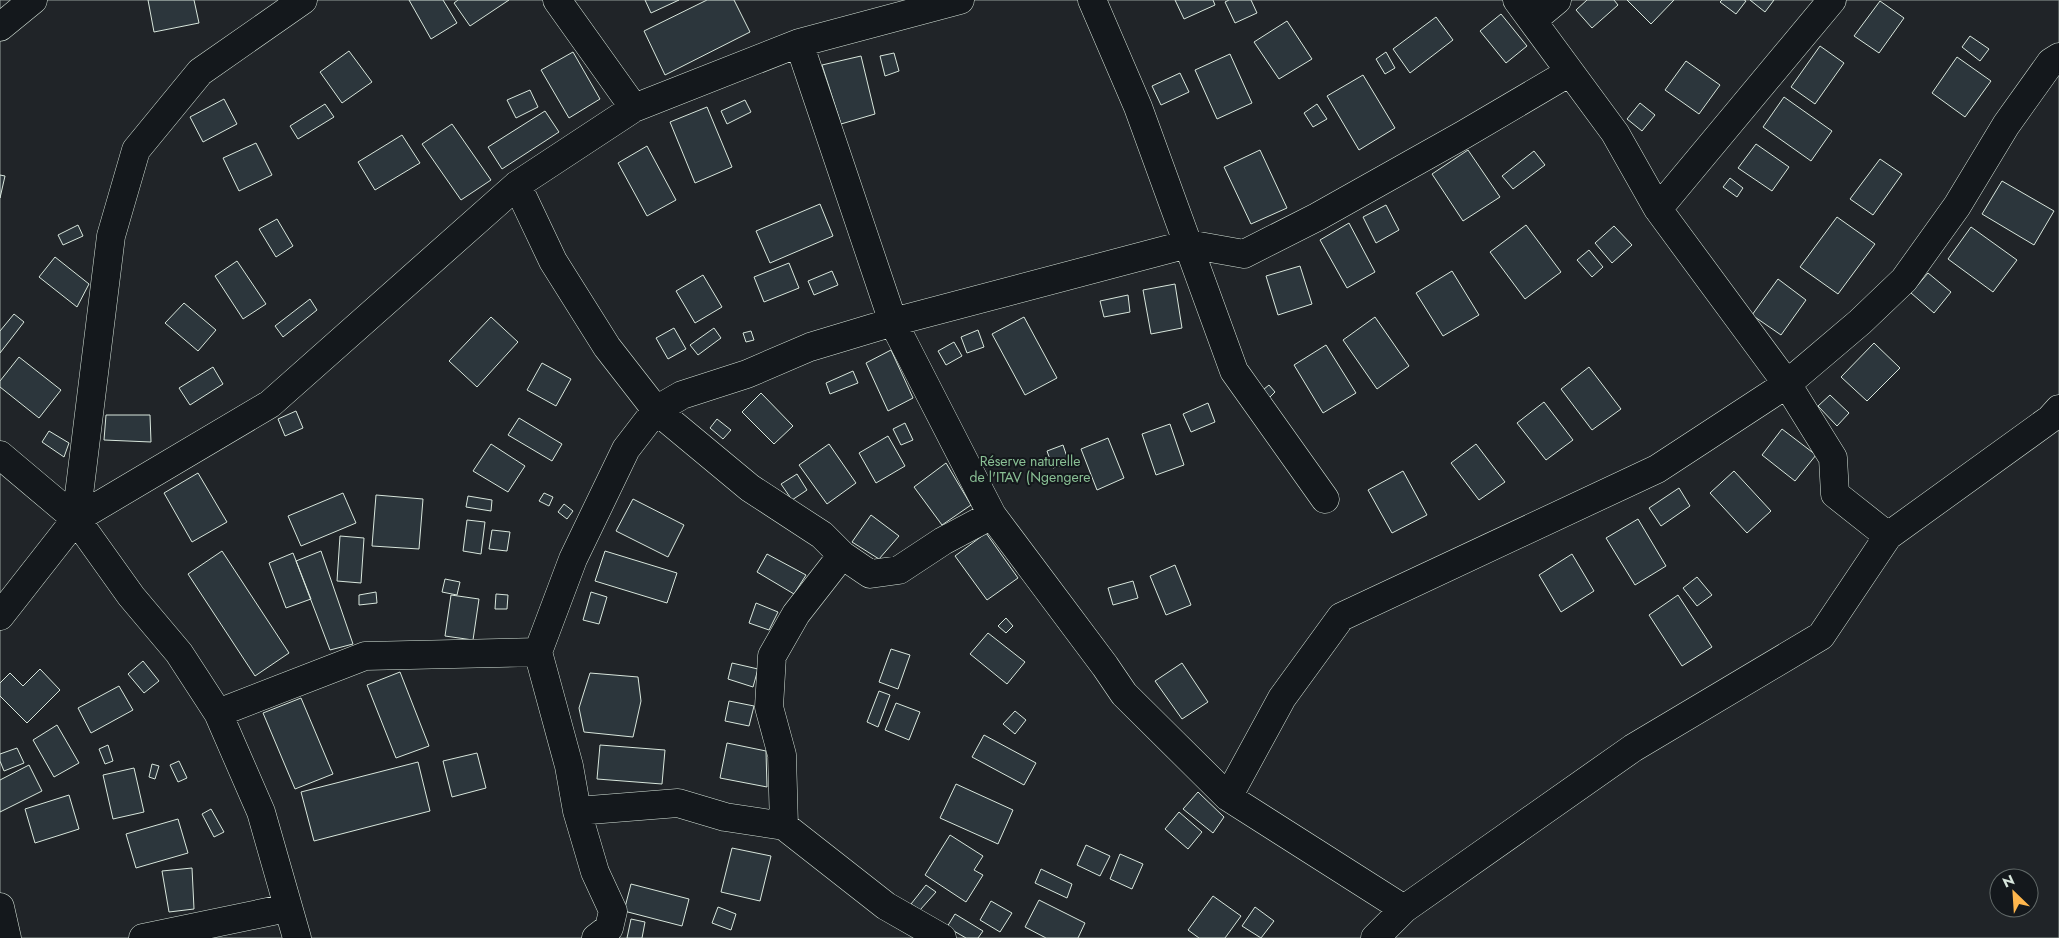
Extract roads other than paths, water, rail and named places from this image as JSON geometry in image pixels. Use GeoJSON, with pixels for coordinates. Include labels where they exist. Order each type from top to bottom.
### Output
{"type":"FeatureCollection","features":[{"type":"Feature","properties":{"kind":"street"},"geometry":{"type":"LineString","coordinates":[[0,27],[33,0]]}},
{"type":"Feature","properties":{"kind":"street"},"geometry":{"type":"LineString","coordinates":[[76,519],[111,236],[136,150],[200,72],[303,0]]}},
{"type":"Feature","properties":{"kind":"street"},"geometry":{"type":"LineString","coordinates":[[557,0],[634,108]]}},
{"type":"Feature","properties":{"kind":"street"},"geometry":{"type":"LineString","coordinates":[[0,616],[76,519],[270,404],[517,185],[634,108],[799,44],[960,0]]}},
{"type":"Feature","properties":{"kind":"street"},"geometry":{"type":"LineString","coordinates":[[1092,0],[1138,107],[1234,371],[1324,499]]}},
{"type":"Feature","properties":{"kind":"street"},"geometry":{"type":"LineString","coordinates":[[1557,0],[1525,10],[1614,133],[1658,209],[1787,384],[1833,458],[1835,494],[1888,536]]}},
{"type":"Feature","properties":{"kind":"street"},"geometry":{"type":"LineString","coordinates":[[1658,209],[1832,0]]}},
{"type":"Feature","properties":{"kind":"street"},"geometry":{"type":"LineString","coordinates":[[799,44],[893,322],[992,515],[1100,658],[1124,694],[1228,797],[1404,909]]}},
{"type":"Feature","properties":{"kind":"street"},"geometry":{"type":"LineString","coordinates":[[1228,797],[1282,698],[1341,617],[1657,469],[1787,384],[1860,322],[1904,280],[1957,206],[2006,125],[2051,62],[2059,57]]}},
{"type":"Feature","properties":{"kind":"street"},"geometry":{"type":"LineString","coordinates":[[596,938],[609,928],[613,911],[595,872],[577,811],[569,766],[538,652],[573,559],[622,457],[656,410],[682,395],[747,374],[810,347],[893,322],[1188,244],[1244,254],[1326,212],[1570,72]]}},
{"type":"Feature","properties":{"kind":"street"},"geometry":{"type":"LineString","coordinates":[[517,185],[553,261],[607,348],[656,410],[750,488],[822,534],[842,554],[870,574],[899,570],[943,541],[992,515]]}},
{"type":"Feature","properties":{"kind":"street"},"geometry":{"type":"LineString","coordinates":[[1375,938],[1404,909],[1633,748],[1821,636],[1888,536],[2050,419],[2059,408]]}},
{"type":"Feature","properties":{"kind":"street"},"geometry":{"type":"LineString","coordinates":[[0,456],[76,519],[131,596],[179,653],[218,713],[260,812],[297,938]]}},
{"type":"Feature","properties":{"kind":"street"},"geometry":{"type":"LineString","coordinates":[[784,826],[782,755],[769,707],[772,656],[796,614],[842,554]]}},
{"type":"Feature","properties":{"kind":"street"},"geometry":{"type":"LineString","coordinates":[[218,713],[365,656],[538,652]]}},
{"type":"Feature","properties":{"kind":"street"},"geometry":{"type":"LineString","coordinates":[[577,811],[678,803],[724,817],[784,826],[886,906],[942,938]]}},
{"type":"Feature","properties":{"kind":"street"},"geometry":{"type":"LineString","coordinates":[[0,908],[7,938]]}},
{"type":"Feature","properties":{"kind":"street"},"geometry":{"type":"LineString","coordinates":[[143,938],[287,908]]}},
{"type":"Feature","properties":{"kind":"park label","name":"Réserve naturelle de l'ITAV (Ngengere"},"geometry":{"type":"Point","coordinates":[1030,470]}}]}
